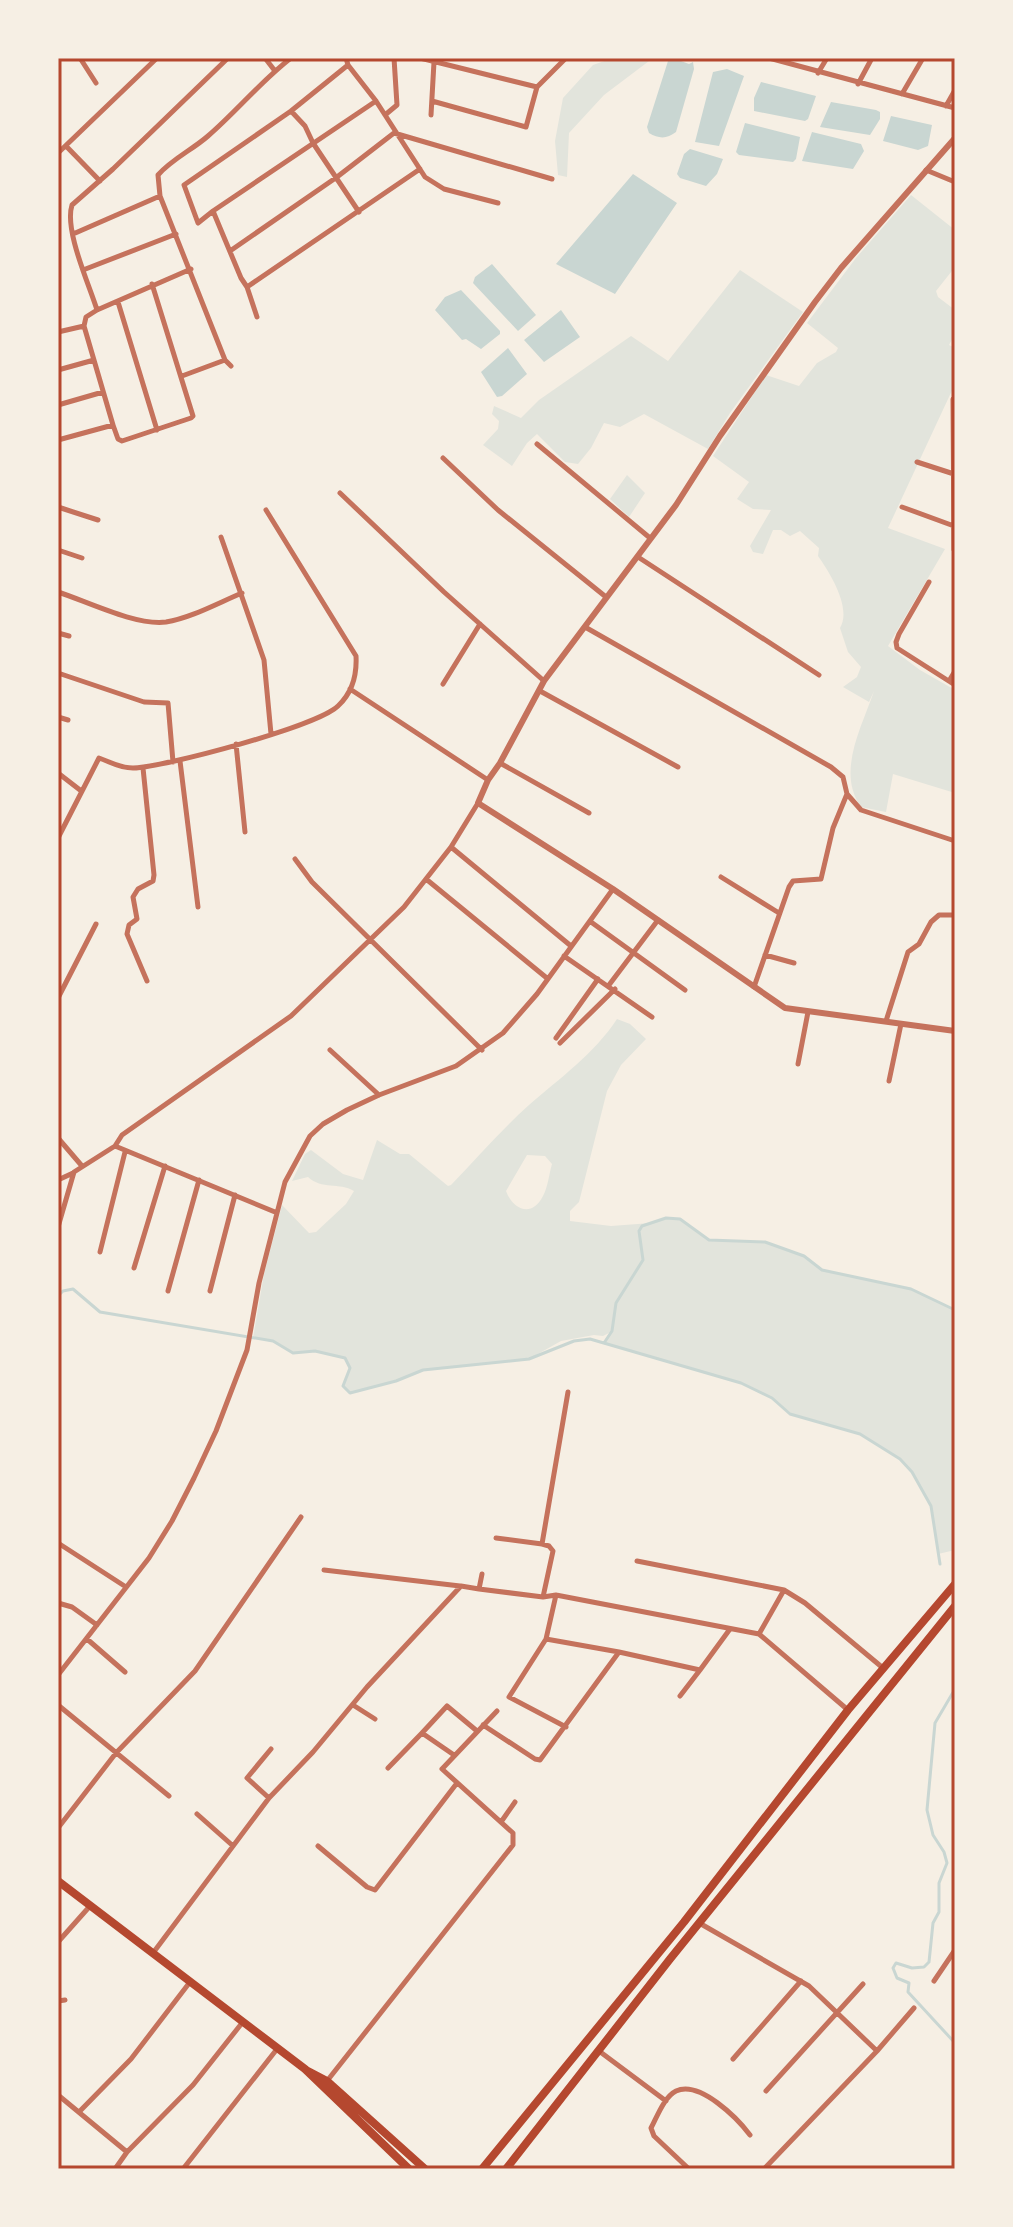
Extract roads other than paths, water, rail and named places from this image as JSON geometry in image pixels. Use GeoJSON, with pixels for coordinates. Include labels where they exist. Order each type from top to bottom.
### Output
{"type":"FeatureCollection","features":[{"type":"Feature","properties":{"kind":"main road"},"geometry":{"type":"LineString","coordinates":[[482,2169],[684,1922],[848,1710],[955,1584]]}},
{"type":"Feature","properties":{"kind":"main road"},"geometry":{"type":"LineString","coordinates":[[506,2169],[955,1606]]}},
{"type":"Feature","properties":{"kind":"main road"},"geometry":{"type":"LineString","coordinates":[[764,1817],[777,1826]]}},
{"type":"Feature","properties":{"kind":"main road"},"geometry":{"type":"LineString","coordinates":[[58,1881],[305,2069],[425,2169]]}},
{"type":"Feature","properties":{"kind":"main road"},"geometry":{"type":"LineString","coordinates":[[324,2084],[409,2169]]}},
{"type":"Feature","properties":{"kind":"street"},"geometry":{"type":"LineString","coordinates":[[80,58],[96,83]]}},
{"type":"Feature","properties":{"kind":"street"},"geometry":{"type":"LineString","coordinates":[[58,153],[157,58]]}},
{"type":"Feature","properties":{"kind":"street"},"geometry":{"type":"LineString","coordinates":[[97,310],[73,234],[72,205],[228,58]]}},
{"type":"Feature","properties":{"kind":"street"},"geometry":{"type":"LineString","coordinates":[[265,58],[275,71]]}},
{"type":"Feature","properties":{"kind":"street"},"geometry":{"type":"LineString","coordinates":[[231,366],[225,360],[160,196],[158,175],[216,129],[291,58]]}},
{"type":"Feature","properties":{"kind":"street"},"geometry":{"type":"LineString","coordinates":[[385,115],[397,105],[394,58]]}},
{"type":"Feature","properties":{"kind":"street"},"geometry":{"type":"LineString","coordinates":[[420,58],[537,87]]}},
{"type":"Feature","properties":{"kind":"street"},"geometry":{"type":"LineString","coordinates":[[432,101],[526,127],[537,87],[566,58]]}},
{"type":"Feature","properties":{"kind":"street"},"geometry":{"type":"LineString","coordinates":[[769,58],[955,108]]}},
{"type":"Feature","properties":{"kind":"street"},"geometry":{"type":"LineString","coordinates":[[818,73],[827,58]]}},
{"type":"Feature","properties":{"kind":"street"},"geometry":{"type":"LineString","coordinates":[[858,84],[872,58]]}},
{"type":"Feature","properties":{"kind":"street"},"geometry":{"type":"LineString","coordinates":[[902,94],[923,58]]}},
{"type":"Feature","properties":{"kind":"street"},"geometry":{"type":"LineString","coordinates":[[376,101],[198,223],[184,185],[291,111],[347,62],[376,101],[394,133],[433,184],[498,203]]}},
{"type":"Feature","properties":{"kind":"street"},"geometry":{"type":"LineString","coordinates":[[431,115],[434,62]]}},
{"type":"Feature","properties":{"kind":"street"},"geometry":{"type":"LineString","coordinates":[[946,106],[955,90]]}},
{"type":"Feature","properties":{"kind":"street"},"geometry":{"type":"LineString","coordinates":[[291,111],[311,134],[313,143],[359,212]]}},
{"type":"Feature","properties":{"kind":"street"},"geometry":{"type":"LineString","coordinates":[[230,251],[337,177],[394,133]]}},
{"type":"Feature","properties":{"kind":"street"},"geometry":{"type":"LineString","coordinates":[[394,133],[552,179]]}},
{"type":"Feature","properties":{"kind":"street"},"geometry":{"type":"LineString","coordinates":[[58,1180],[115,1146],[122,1135],[291,1016],[404,907],[451,847],[544,681],[676,505],[720,436],[815,302],[955,138]]}},
{"type":"Feature","properties":{"kind":"street"},"geometry":{"type":"LineString","coordinates":[[66,146],[100,181]]}},
{"type":"Feature","properties":{"kind":"street"},"geometry":{"type":"LineString","coordinates":[[247,287],[420,169]]}},
{"type":"Feature","properties":{"kind":"street"},"geometry":{"type":"LineString","coordinates":[[926,170],[955,182]]}},
{"type":"Feature","properties":{"kind":"street"},"geometry":{"type":"LineString","coordinates":[[73,234],[160,196]]}},
{"type":"Feature","properties":{"kind":"street"},"geometry":{"type":"LineString","coordinates":[[213,211],[257,317]]}},
{"type":"Feature","properties":{"kind":"street"},"geometry":{"type":"LineString","coordinates":[[83,270],[176,234]]}},
{"type":"Feature","properties":{"kind":"street"},"geometry":{"type":"LineString","coordinates":[[152,284],[193,416],[122,441],[118,439],[103,392],[84,326],[86,317],[152,284],[191,269]]}},
{"type":"Feature","properties":{"kind":"street"},"geometry":{"type":"LineString","coordinates":[[118,302],[157,430]]}},
{"type":"Feature","properties":{"kind":"street"},"geometry":{"type":"LineString","coordinates":[[58,332],[84,326]]}},
{"type":"Feature","properties":{"kind":"street"},"geometry":{"type":"LineString","coordinates":[[58,370],[94,360]]}},
{"type":"Feature","properties":{"kind":"street"},"geometry":{"type":"LineString","coordinates":[[182,376],[225,360]]}},
{"type":"Feature","properties":{"kind":"street"},"geometry":{"type":"LineString","coordinates":[[58,405],[103,392]]}},
{"type":"Feature","properties":{"kind":"street"},"geometry":{"type":"LineString","coordinates":[[953,399],[954,550]]}},
{"type":"Feature","properties":{"kind":"street"},"geometry":{"type":"LineString","coordinates":[[58,440],[113,425]]}},
{"type":"Feature","properties":{"kind":"street"},"geometry":{"type":"LineString","coordinates":[[537,444],[650,538]]}},
{"type":"Feature","properties":{"kind":"street"},"geometry":{"type":"LineString","coordinates":[[443,458],[498,510],[606,597]]}},
{"type":"Feature","properties":{"kind":"street"},"geometry":{"type":"LineString","coordinates":[[917,462],[954,474]]}},
{"type":"Feature","properties":{"kind":"street"},"geometry":{"type":"LineString","coordinates":[[340,493],[544,681]]}},
{"type":"Feature","properties":{"kind":"street"},"geometry":{"type":"LineString","coordinates":[[58,507],[98,520]]}},
{"type":"Feature","properties":{"kind":"street"},"geometry":{"type":"LineString","coordinates":[[902,507],[954,526]]}},
{"type":"Feature","properties":{"kind":"street"},"geometry":{"type":"LineString","coordinates":[[58,838],[99,758],[120,768],[143,768],[176,762],[271,734],[330,712],[341,704],[357,673],[356,656],[266,510]]}},
{"type":"Feature","properties":{"kind":"street"},"geometry":{"type":"LineString","coordinates":[[221,537],[264,660],[271,734]]}},
{"type":"Feature","properties":{"kind":"street"},"geometry":{"type":"LineString","coordinates":[[58,550],[82,558]]}},
{"type":"Feature","properties":{"kind":"street"},"geometry":{"type":"LineString","coordinates":[[638,557],[819,675]]}},
{"type":"Feature","properties":{"kind":"street"},"geometry":{"type":"LineString","coordinates":[[929,582],[899,634],[897,648],[952,683],[955,671]]}},
{"type":"Feature","properties":{"kind":"street"},"geometry":{"type":"LineString","coordinates":[[58,592],[138,618],[165,622],[242,593]]}},
{"type":"Feature","properties":{"kind":"street"},"geometry":{"type":"LineString","coordinates":[[443,684],[480,624]]}},
{"type":"Feature","properties":{"kind":"street"},"geometry":{"type":"LineString","coordinates":[[585,627],[831,767],[843,777],[847,794],[861,810],[955,841]]}},
{"type":"Feature","properties":{"kind":"street"},"geometry":{"type":"LineString","coordinates":[[58,633],[69,636]]}},
{"type":"Feature","properties":{"kind":"street"},"geometry":{"type":"LineString","coordinates":[[58,673],[144,702],[168,703],[198,907]]}},
{"type":"Feature","properties":{"kind":"street"},"geometry":{"type":"LineString","coordinates":[[350,689],[488,780]]}},
{"type":"Feature","properties":{"kind":"street"},"geometry":{"type":"LineString","coordinates":[[540,691],[678,767]]}},
{"type":"Feature","properties":{"kind":"street"},"geometry":{"type":"LineString","coordinates":[[58,717],[68,720]]}},
{"type":"Feature","properties":{"kind":"street"},"geometry":{"type":"LineString","coordinates":[[236,744],[245,832]]}},
{"type":"Feature","properties":{"kind":"street"},"geometry":{"type":"LineString","coordinates":[[500,763],[589,813]]}},
{"type":"Feature","properties":{"kind":"street"},"geometry":{"type":"LineString","coordinates":[[143,768],[154,875],[153,881],[138,889],[133,897],[137,919],[129,925],[127,934],[147,981]]}},
{"type":"Feature","properties":{"kind":"street"},"geometry":{"type":"LineString","coordinates":[[58,773],[80,790]]}},
{"type":"Feature","properties":{"kind":"street"},"geometry":{"type":"LineString","coordinates":[[754,988],[793,881],[821,879],[833,828],[847,794]]}},
{"type":"Feature","properties":{"kind":"street"},"geometry":{"type":"LineString","coordinates":[[478,803],[613,889],[785,1008],[955,1031]]}},
{"type":"Feature","properties":{"kind":"street"},"geometry":{"type":"LineString","coordinates":[[451,847],[571,946]]}},
{"type":"Feature","properties":{"kind":"street"},"geometry":{"type":"LineString","coordinates":[[295,859],[312,882],[482,1050]]}},
{"type":"Feature","properties":{"kind":"street"},"geometry":{"type":"LineString","coordinates":[[721,877],[779,913]]}},
{"type":"Feature","properties":{"kind":"street"},"geometry":{"type":"LineString","coordinates":[[426,879],[548,979]]}},
{"type":"Feature","properties":{"kind":"street"},"geometry":{"type":"LineString","coordinates":[[58,1675],[172,1521],[216,1431],[247,1350],[259,1283],[285,1182],[310,1136],[323,1124],[379,1095],[456,1066],[482,1050],[521,1014],[613,889]]}},
{"type":"Feature","properties":{"kind":"street"},"geometry":{"type":"LineString","coordinates":[[886,1021],[908,952],[919,944],[931,922],[939,915],[955,915]]}},
{"type":"Feature","properties":{"kind":"street"},"geometry":{"type":"LineString","coordinates":[[609,985],[658,920]]}},
{"type":"Feature","properties":{"kind":"street"},"geometry":{"type":"LineString","coordinates":[[591,922],[685,990]]}},
{"type":"Feature","properties":{"kind":"street"},"geometry":{"type":"LineString","coordinates":[[58,998],[96,924]]}},
{"type":"Feature","properties":{"kind":"street"},"geometry":{"type":"LineString","coordinates":[[765,955],[794,963]]}},
{"type":"Feature","properties":{"kind":"street"},"geometry":{"type":"LineString","coordinates":[[564,956],[652,1017]]}},
{"type":"Feature","properties":{"kind":"street"},"geometry":{"type":"LineString","coordinates":[[598,979],[558,1041],[615,989]]}},
{"type":"Feature","properties":{"kind":"street"},"geometry":{"type":"LineString","coordinates":[[798,1064],[808,1012]]}},
{"type":"Feature","properties":{"kind":"street"},"geometry":{"type":"LineString","coordinates":[[889,1081],[901,1024]]}},
{"type":"Feature","properties":{"kind":"street"},"geometry":{"type":"LineString","coordinates":[[330,1050],[379,1095]]}},
{"type":"Feature","properties":{"kind":"street"},"geometry":{"type":"LineString","coordinates":[[58,1138],[61,1147],[82,1166]]}},
{"type":"Feature","properties":{"kind":"street"},"geometry":{"type":"LineString","coordinates":[[115,1146],[276,1212]]}},
{"type":"Feature","properties":{"kind":"street"},"geometry":{"type":"LineString","coordinates":[[100,1252],[125,1152]]}},
{"type":"Feature","properties":{"kind":"street"},"geometry":{"type":"LineString","coordinates":[[134,1268],[165,1166]]}},
{"type":"Feature","properties":{"kind":"street"},"geometry":{"type":"LineString","coordinates":[[58,1227],[74,1172]]}},
{"type":"Feature","properties":{"kind":"street"},"geometry":{"type":"LineString","coordinates":[[168,1291],[199,1180]]}},
{"type":"Feature","properties":{"kind":"street"},"geometry":{"type":"LineString","coordinates":[[210,1291],[235,1195]]}},
{"type":"Feature","properties":{"kind":"street"},"geometry":{"type":"LineString","coordinates":[[542,1544],[568,1392]]}},
{"type":"Feature","properties":{"kind":"street"},"geometry":{"type":"LineString","coordinates":[[58,1828],[116,1753],[195,1671],[301,1517]]}},
{"type":"Feature","properties":{"kind":"street"},"geometry":{"type":"LineString","coordinates":[[496,1538],[542,1544],[553,1551],[543,1597]]}},
{"type":"Feature","properties":{"kind":"street"},"geometry":{"type":"LineString","coordinates":[[58,1543],[126,1587]]}},
{"type":"Feature","properties":{"kind":"street"},"geometry":{"type":"LineString","coordinates":[[637,1561],[784,1590],[805,1603],[884,1669]]}},
{"type":"Feature","properties":{"kind":"street"},"geometry":{"type":"LineString","coordinates":[[324,1570],[543,1597],[556,1595],[759,1634],[848,1710]]}},
{"type":"Feature","properties":{"kind":"street"},"geometry":{"type":"LineString","coordinates":[[479,1589],[482,1574]]}},
{"type":"Feature","properties":{"kind":"street"},"geometry":{"type":"LineString","coordinates":[[152,1953],[269,1798],[461,1586]]}},
{"type":"Feature","properties":{"kind":"street"},"geometry":{"type":"LineString","coordinates":[[759,1634],[784,1590]]}},
{"type":"Feature","properties":{"kind":"street"},"geometry":{"type":"LineString","coordinates":[[556,1595],[546,1639],[509,1697],[566,1727]]}},
{"type":"Feature","properties":{"kind":"street"},"geometry":{"type":"LineString","coordinates":[[58,1603],[72,1607],[97,1625]]}},
{"type":"Feature","properties":{"kind":"street"},"geometry":{"type":"LineString","coordinates":[[680,1696],[730,1629]]}},
{"type":"Feature","properties":{"kind":"street"},"geometry":{"type":"LineString","coordinates":[[87,1639],[125,1672]]}},
{"type":"Feature","properties":{"kind":"street"},"geometry":{"type":"LineString","coordinates":[[546,1639],[700,1670]]}},
{"type":"Feature","properties":{"kind":"street"},"geometry":{"type":"LineString","coordinates":[[483,1725],[540,1760],[619,1652]]}},
{"type":"Feature","properties":{"kind":"street"},"geometry":{"type":"LineString","coordinates":[[58,1705],[169,1796]]}},
{"type":"Feature","properties":{"kind":"street"},"geometry":{"type":"LineString","coordinates":[[353,1705],[375,1719]]}},
{"type":"Feature","properties":{"kind":"street"},"geometry":{"type":"LineString","coordinates":[[388,1768],[447,1706],[477,1731]]}},
{"type":"Feature","properties":{"kind":"street"},"geometry":{"type":"LineString","coordinates":[[324,2084],[503,1860],[514,1838],[513,1833],[442,1769],[497,1711]]}},
{"type":"Feature","properties":{"kind":"street"},"geometry":{"type":"LineString","coordinates":[[422,1733],[454,1755]]}},
{"type":"Feature","properties":{"kind":"street"},"geometry":{"type":"LineString","coordinates":[[269,1798],[247,1778],[271,1749]]}},
{"type":"Feature","properties":{"kind":"street"},"geometry":{"type":"LineString","coordinates":[[318,1846],[367,1887],[375,1890],[457,1783]]}},
{"type":"Feature","properties":{"kind":"street"},"geometry":{"type":"LineString","coordinates":[[501,1822],[515,1802]]}},
{"type":"Feature","properties":{"kind":"street"},"geometry":{"type":"LineString","coordinates":[[197,1814],[232,1845]]}},
{"type":"Feature","properties":{"kind":"street"},"geometry":{"type":"LineString","coordinates":[[58,1942],[90,1906]]}},
{"type":"Feature","properties":{"kind":"street"},"geometry":{"type":"LineString","coordinates":[[701,1924],[801,1981],[877,2051]]}},
{"type":"Feature","properties":{"kind":"street"},"geometry":{"type":"LineString","coordinates":[[934,1981],[955,1950]]}},
{"type":"Feature","properties":{"kind":"street"},"geometry":{"type":"LineString","coordinates":[[733,2059],[801,1981]]}},
{"type":"Feature","properties":{"kind":"street"},"geometry":{"type":"LineString","coordinates":[[80,2111],[131,2059],[190,1982]]}},
{"type":"Feature","properties":{"kind":"street"},"geometry":{"type":"LineString","coordinates":[[766,2091],[863,1984]]}},
{"type":"Feature","properties":{"kind":"street"},"geometry":{"type":"LineString","coordinates":[[764,2169],[914,2008]]}},
{"type":"Feature","properties":{"kind":"street"},"geometry":{"type":"LineString","coordinates":[[115,2169],[127,2152],[193,2085],[242,2023]]}},
{"type":"Feature","properties":{"kind":"street"},"geometry":{"type":"LineString","coordinates":[[183,2169],[277,2049]]}},
{"type":"Feature","properties":{"kind":"street"},"geometry":{"type":"LineString","coordinates":[[598,2050],[666,2101]]}},
{"type":"Feature","properties":{"kind":"street"},"geometry":{"type":"LineString","coordinates":[[689,2169],[654,2136],[651,2128],[666,2101],[675,2092],[683,2090],[703,2095],[724,2107],[750,2135]]}},
{"type":"Feature","properties":{"kind":"street"},"geometry":{"type":"LineString","coordinates":[[58,2095],[127,2152]]}},
{"type":"Feature","properties":{"kind":"waterway"},"geometry":{"type":"LineString","coordinates":[[604,1343],[612,1331],[616,1303],[643,1260],[639,1231],[642,1226],[666,1218],[680,1219],[709,1240],[765,1242],[804,1256],[822,1270],[911,1289],[955,1310]]}},
{"type":"Feature","properties":{"kind":"waterway"},"geometry":{"type":"LineString","coordinates":[[58,1296],[63,1291],[73,1289],[100,1312],[273,1341],[293,1353],[315,1351],[345,1358],[350,1368],[343,1386],[350,1393],[423,1370],[529,1359],[574,1341],[590,1339],[741,1383],[772,1398],[790,1414],[860,1434],[900,1459],[912,1472],[931,1506],[940,1564]]}},
{"type":"Feature","properties":{"kind":"waterway"},"geometry":{"type":"LineString","coordinates":[[955,1689],[935,1723],[927,1810],[933,1835],[947,1863],[939,1883],[939,1912],[933,1923],[929,1962],[924,1967],[912,1968],[896,1963],[893,1968],[897,1978],[909,1983],[908,1992],[955,2043]]}}]}
